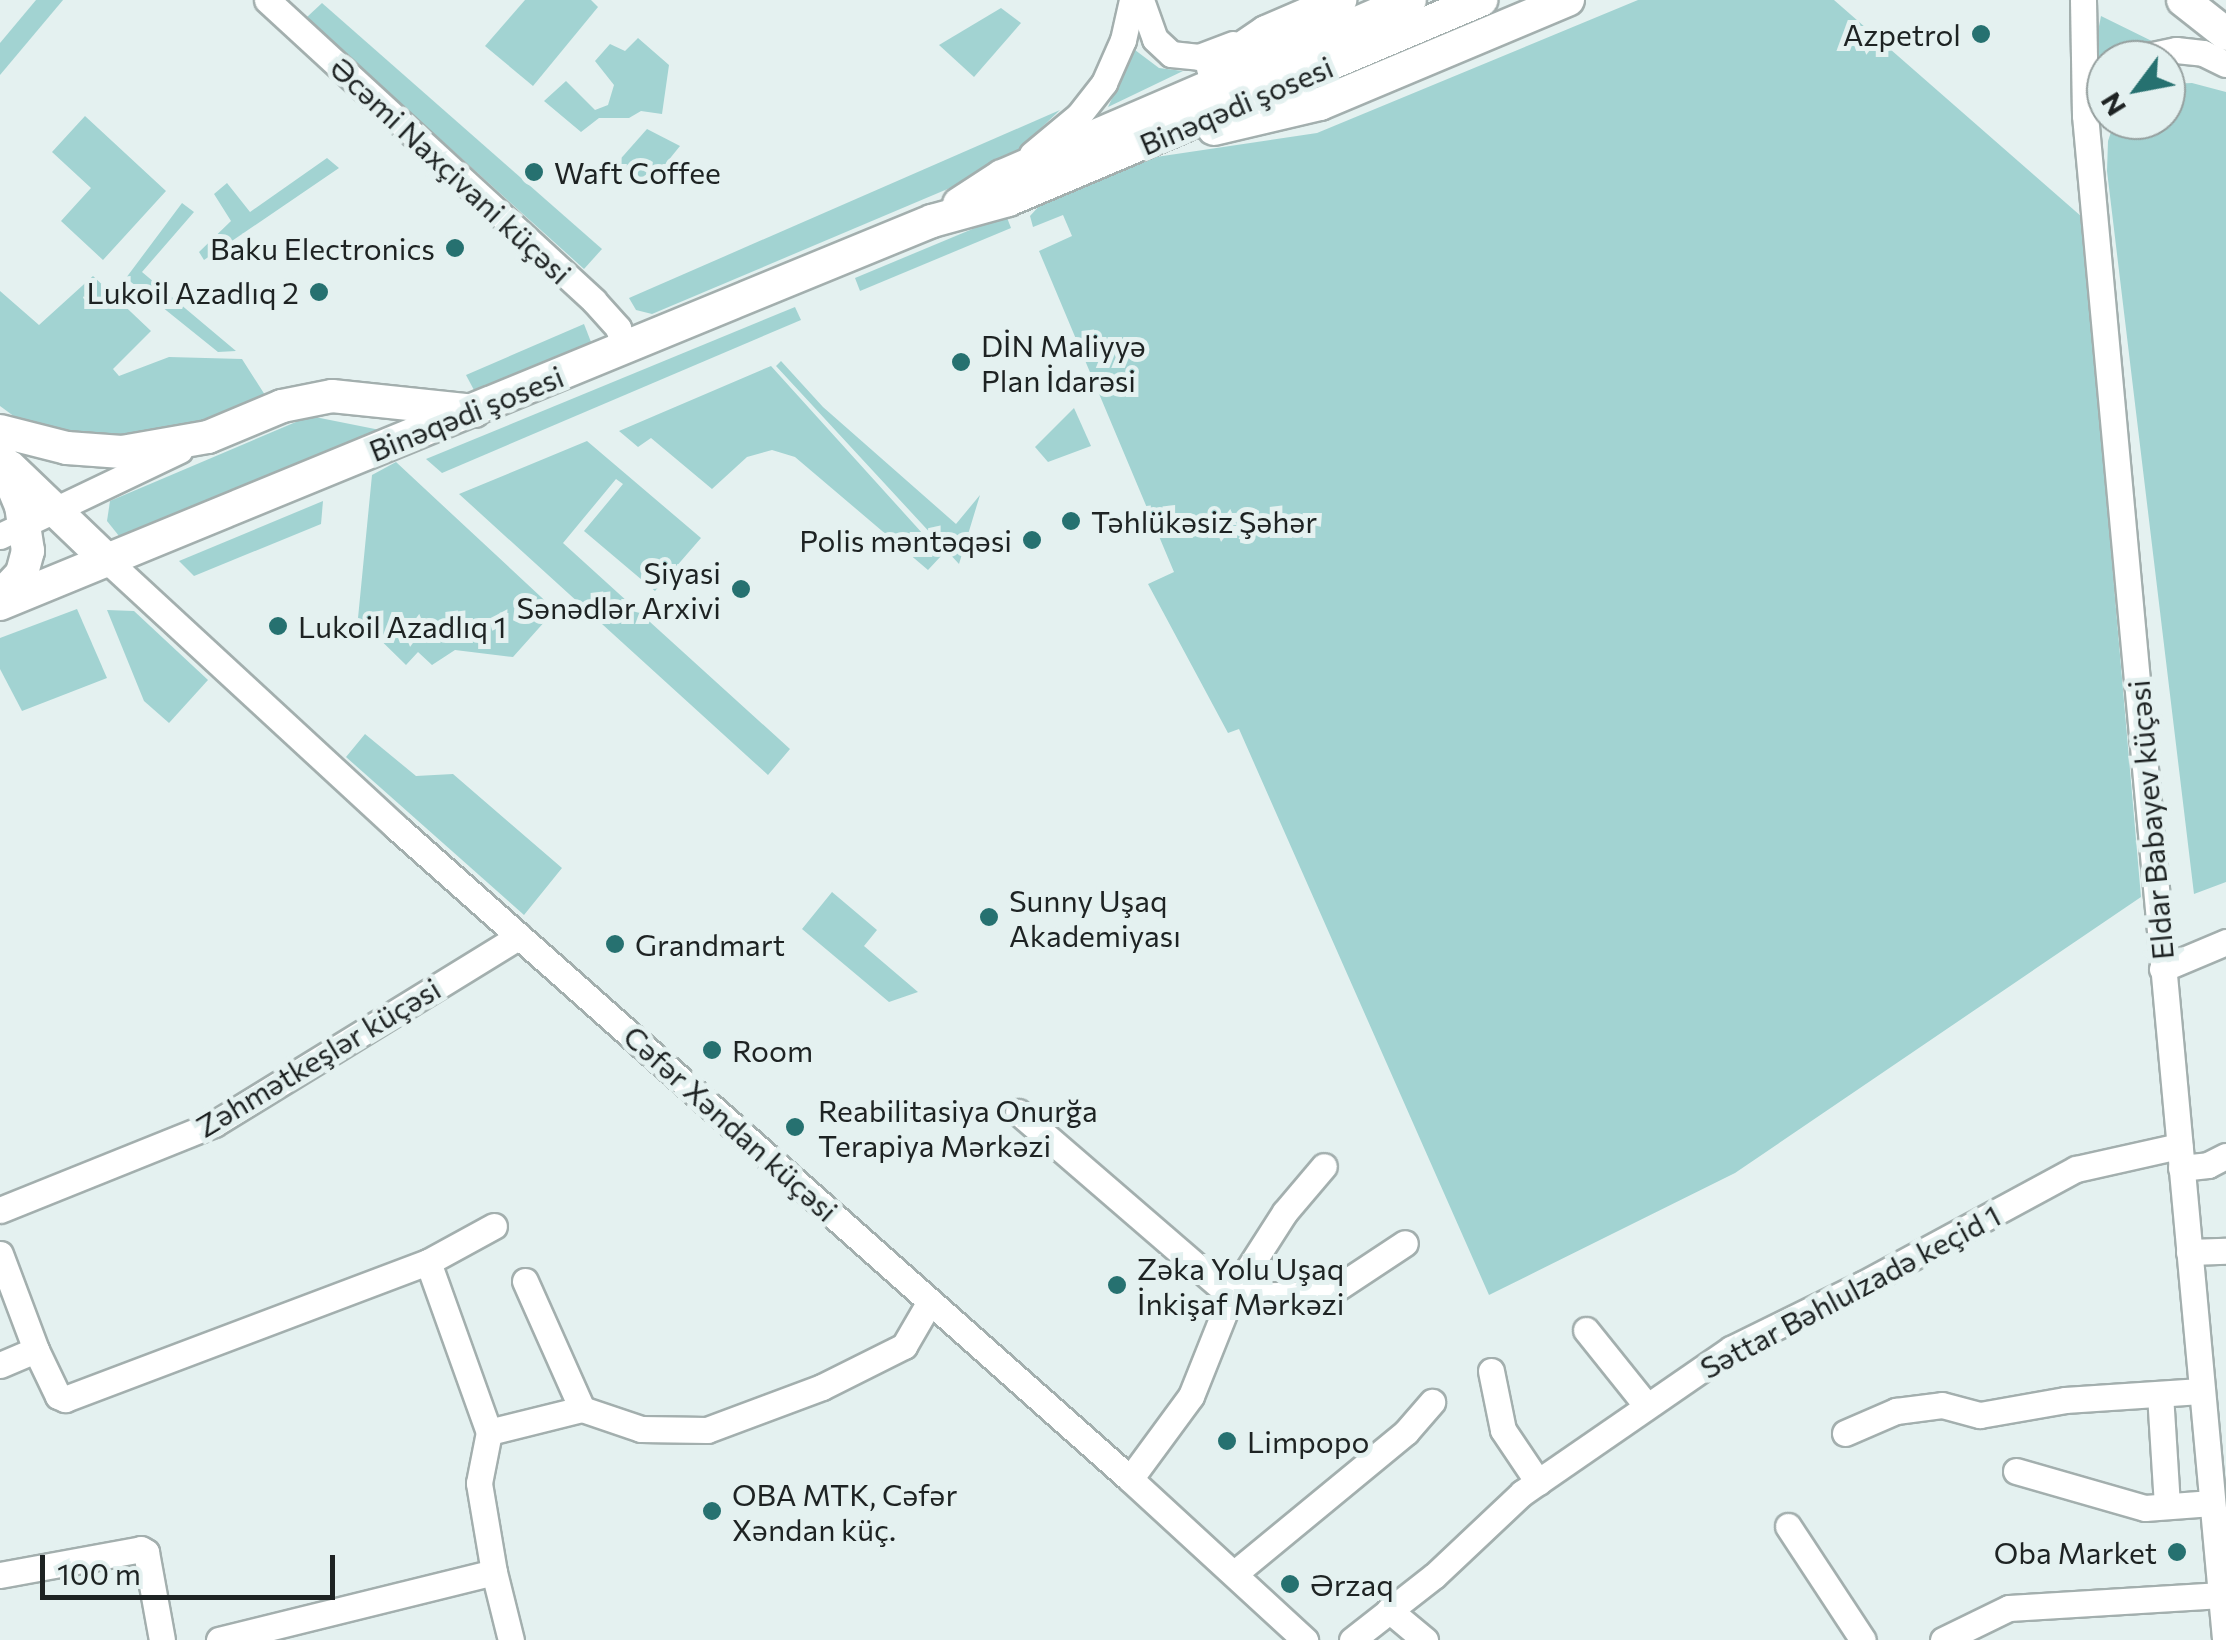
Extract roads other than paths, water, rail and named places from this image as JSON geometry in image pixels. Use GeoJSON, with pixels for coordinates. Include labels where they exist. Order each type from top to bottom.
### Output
{"type":"FeatureCollection","features":[{"type":"Feature","properties":{"kind":"main road"},"geometry":{"type":"LineString","coordinates":[[1150,126],[1266,32],[1340,0]]}},
{"type":"Feature","properties":{"kind":"main road","name":"Binəqədi şosesi"},"geometry":{"type":"LineString","coordinates":[[0,600],[96,550],[474,410],[932,221],[1008,200],[1150,126],[1410,0]]}},
{"type":"Feature","properties":{"kind":"main road","name":"Binəqədi şosesi"},"geometry":{"type":"LineString","coordinates":[[932,221],[1002,176],[1150,126],[1482,0]]}},
{"type":"Feature","properties":{"kind":"main road"},"geometry":{"type":"LineString","coordinates":[[1150,126],[1293,114],[1568,0]]}},
{"type":"Feature","properties":{"kind":"main road"},"geometry":{"type":"LineString","coordinates":[[2184,0],[2226,34]]}},
{"type":"Feature","properties":{"kind":"main road"},"geometry":{"type":"LineString","coordinates":[[2209,0],[2226,16]]}},
{"type":"Feature","properties":{"kind":"main road"},"geometry":{"type":"LineString","coordinates":[[0,600],[26,565],[27,523],[0,449],[34,442],[94,452],[140,451],[208,438],[282,406],[332,396],[474,410]]}},
{"type":"Feature","properties":{"kind":"main road"},"geometry":{"type":"LineString","coordinates":[[27,523],[96,550]]}},
{"type":"Feature","properties":{"kind":"street","name":"Əcəmi Naxçivani küçəsi"},"geometry":{"type":"LineString","coordinates":[[268,0],[594,301],[618,328],[626,348]]}},
{"type":"Feature","properties":{"kind":"street"},"geometry":{"type":"LineString","coordinates":[[1002,176],[1053,138],[1096,95],[1123,40],[1132,0]]}},
{"type":"Feature","properties":{"kind":"street"},"geometry":{"type":"LineString","coordinates":[[1141,0],[1155,38],[1179,57],[1199,56],[1266,32]]}},
{"type":"Feature","properties":{"kind":"street","name":"Eldar Babayev küçəsi"},"geometry":{"type":"LineString","coordinates":[[2083,0],[2085,114],[2201,1391],[2212,1503],[2220,1534],[2225,1640]]}},
{"type":"Feature","properties":{"kind":"street"},"geometry":{"type":"LineString","coordinates":[[2186,51],[2203,53],[2226,64]]}},
{"type":"Feature","properties":{"kind":"street"},"geometry":{"type":"LineString","coordinates":[[27,523],[208,438]]}},
{"type":"Feature","properties":{"kind":"street"},"geometry":{"type":"LineString","coordinates":[[96,550],[81,510],[98,488]]}},
{"type":"Feature","properties":{"kind":"street","name":"Cəfər Xəndan küçəsi"},"geometry":{"type":"LineString","coordinates":[[96,550],[519,936],[1130,1478],[1306,1640]]}},
{"type":"Feature","properties":{"kind":"street","name":"Zəhmətkeşlər küçəsi"},"geometry":{"type":"LineString","coordinates":[[0,1210],[214,1124],[519,936]]}},
{"type":"Feature","properties":{"kind":"street"},"geometry":{"type":"LineString","coordinates":[[2162,969],[2226,942]]}},
{"type":"Feature","properties":{"kind":"street"},"geometry":{"type":"LineString","coordinates":[[1018,1112],[1231,1296],[1328,1294],[1406,1243]]}},
{"type":"Feature","properties":{"kind":"street","name":"Səttar Bəhlulzadə keçid 1"},"geometry":{"type":"LineString","coordinates":[[1352,1640],[1434,1576],[1481,1528],[1538,1482],[1646,1405],[1755,1335],[2029,1198],[2088,1164],[2180,1157],[2208,1165],[2226,1156]]}},
{"type":"Feature","properties":{"kind":"street"},"geometry":{"type":"LineString","coordinates":[[1130,1478],[1191,1396],[1231,1296],[1285,1212],[1324,1166]]}},
{"type":"Feature","properties":{"kind":"street"},"geometry":{"type":"LineString","coordinates":[[0,1254],[36,1350],[58,1396],[65,1399],[428,1262],[494,1226]]}},
{"type":"Feature","properties":{"kind":"street"},"geometry":{"type":"LineString","coordinates":[[2189,1252],[2226,1251]]}},
{"type":"Feature","properties":{"kind":"street"},"geometry":{"type":"LineString","coordinates":[[428,1262],[489,1432],[480,1482],[494,1572],[512,1640]]}},
{"type":"Feature","properties":{"kind":"street"},"geometry":{"type":"LineString","coordinates":[[525,1281],[582,1409]]}},
{"type":"Feature","properties":{"kind":"street"},"geometry":{"type":"LineString","coordinates":[[489,1432],[582,1409],[641,1429],[707,1430],[822,1387],[904,1346],[929,1302]]}},
{"type":"Feature","properties":{"kind":"street"},"geometry":{"type":"LineString","coordinates":[[1586,1330],[1646,1405]]}},
{"type":"Feature","properties":{"kind":"street"},"geometry":{"type":"LineString","coordinates":[[0,1364],[36,1350]]}},
{"type":"Feature","properties":{"kind":"street"},"geometry":{"type":"LineString","coordinates":[[1491,1371],[1503,1430],[1538,1482]]}},
{"type":"Feature","properties":{"kind":"street"},"geometry":{"type":"LineString","coordinates":[[1845,1433],[1896,1411],[1942,1405],[1980,1415],[2065,1400],[2201,1391]]}},
{"type":"Feature","properties":{"kind":"street"},"geometry":{"type":"LineString","coordinates":[[2160,1394],[2167,1506]]}},
{"type":"Feature","properties":{"kind":"street"},"geometry":{"type":"LineString","coordinates":[[1235,1573],[1406,1432],[1432,1402]]}},
{"type":"Feature","properties":{"kind":"street"},"geometry":{"type":"LineString","coordinates":[[2016,1471],[2145,1508],[2212,1503]]}},
{"type":"Feature","properties":{"kind":"street"},"geometry":{"type":"LineString","coordinates":[[1788,1526],[1863,1640]]}},
{"type":"Feature","properties":{"kind":"street"},"geometry":{"type":"LineString","coordinates":[[0,1575],[141,1549],[146,1552],[162,1640]]}},
{"type":"Feature","properties":{"kind":"street"},"geometry":{"type":"LineString","coordinates":[[219,1640],[494,1572]]}},
{"type":"Feature","properties":{"kind":"street"},"geometry":{"type":"LineString","coordinates":[[1944,1640],[2009,1608],[2222,1580]]}},
{"type":"Feature","properties":{"kind":"street"},"geometry":{"type":"LineString","coordinates":[[1389,1610],[1425,1640]]}},
{"type":"Feature","properties":{"kind":"place","name":"Azpetrol"},"geometry":{"type":"Point","coordinates":[1981,34]}},
{"type":"Feature","properties":{"kind":"place","name":"Waft Coffee"},"geometry":{"type":"Point","coordinates":[534,172]}},
{"type":"Feature","properties":{"kind":"place","name":"Baku Electronics"},"geometry":{"type":"Point","coordinates":[455,248]}},
{"type":"Feature","properties":{"kind":"place","name":"Lukoil Azadlıq 2"},"geometry":{"type":"Point","coordinates":[319,292]}},
{"type":"Feature","properties":{"kind":"place","name":"DİN Maliyyə Plan İdarəsi"},"geometry":{"type":"Point","coordinates":[961,362]}},
{"type":"Feature","properties":{"kind":"place","name":"Təhlükəsiz Şəhər"},"geometry":{"type":"Point","coordinates":[1071,521]}},
{"type":"Feature","properties":{"kind":"place","name":"Polis məntəqəsi"},"geometry":{"type":"Point","coordinates":[1032,540]}},
{"type":"Feature","properties":{"kind":"place","name":"Siyasi Sənədlər Arxivi"},"geometry":{"type":"Point","coordinates":[741,589]}},
{"type":"Feature","properties":{"kind":"place","name":"Lukoil Azadlıq 1"},"geometry":{"type":"Point","coordinates":[278,626]}},
{"type":"Feature","properties":{"kind":"place","name":"Sunny Uşaq Akademiyası"},"geometry":{"type":"Point","coordinates":[989,917]}},
{"type":"Feature","properties":{"kind":"place","name":"Grandmart"},"geometry":{"type":"Point","coordinates":[615,944]}},
{"type":"Feature","properties":{"kind":"place","name":"Room"},"geometry":{"type":"Point","coordinates":[712,1050]}},
{"type":"Feature","properties":{"kind":"place","name":"Reabilitasiya Onurğa Terapiya Mərkəzi"},"geometry":{"type":"Point","coordinates":[795,1127]}},
{"type":"Feature","properties":{"kind":"place","name":"Zəka Yolu Uşaq İnkişaf Mərkəzi"},"geometry":{"type":"Point","coordinates":[1117,1285]}},
{"type":"Feature","properties":{"kind":"place","name":"Limpopo"},"geometry":{"type":"Point","coordinates":[1227,1441]}},
{"type":"Feature","properties":{"kind":"place","name":"OBA MTK, Cəfər Xəndan küç."},"geometry":{"type":"Point","coordinates":[712,1511]}},
{"type":"Feature","properties":{"kind":"place","name":"Oba Market"},"geometry":{"type":"Point","coordinates":[2177,1552]}},
{"type":"Feature","properties":{"kind":"place","name":"Ərzaq"},"geometry":{"type":"Point","coordinates":[1290,1584]}}]}
